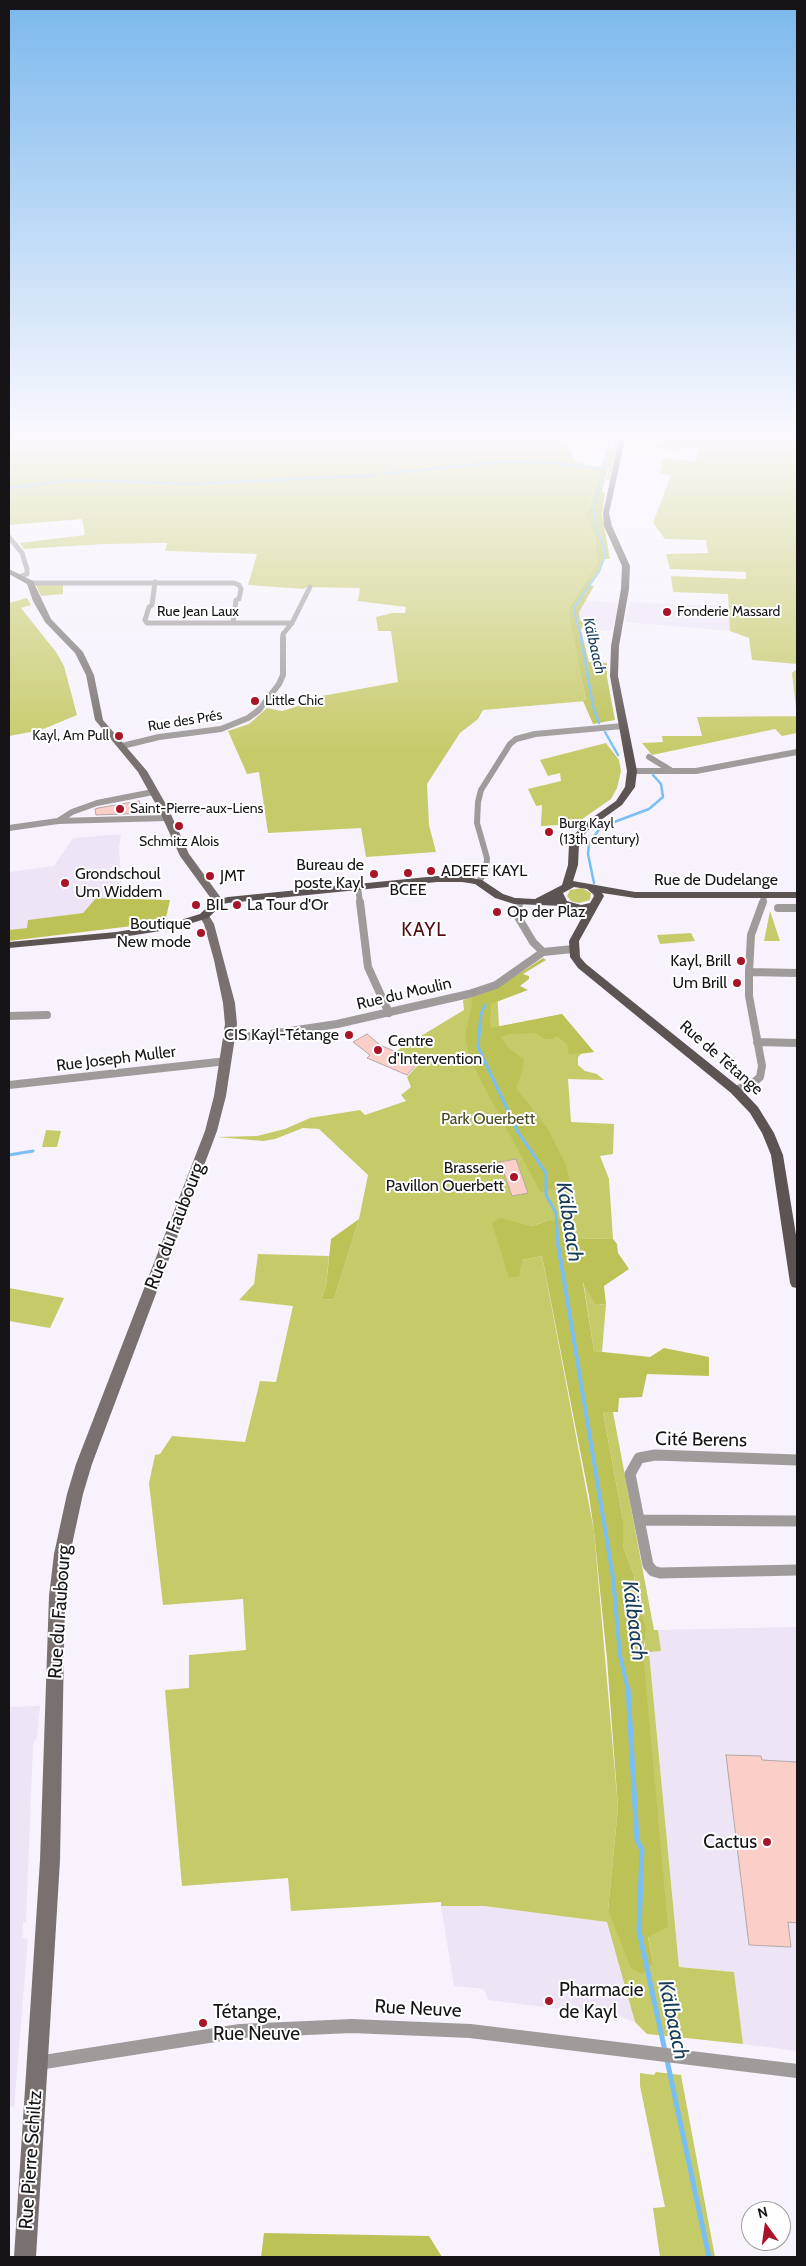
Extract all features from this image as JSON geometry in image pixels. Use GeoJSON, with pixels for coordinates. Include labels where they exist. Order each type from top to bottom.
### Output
{"type":"FeatureCollection","features":[{"type":"Feature","properties":{"kind":"main road"},"geometry":{"type":"LineString","coordinates":[[583,926],[568,905],[558,896],[573,866],[574,844],[588,825],[619,803],[630,787],[632,771],[615,682],[614,659],[625,588],[626,566],[615,541]]}},
{"type":"Feature","properties":{"kind":"main road"},"geometry":{"type":"LineString","coordinates":[[9,570],[30,583],[37,601],[48,620],[79,652],[90,675],[99,720],[133,759],[167,818],[184,854],[219,902]]}},
{"type":"Feature","properties":{"kind":"main road"},"geometry":{"type":"LineString","coordinates":[[573,866],[599,896],[574,941],[573,949]]}},
{"type":"Feature","properties":{"kind":"main road"},"geometry":{"type":"LineString","coordinates":[[9,946],[146,931],[191,922],[204,916],[219,902],[437,879],[462,879],[478,882],[500,896],[519,902]]}},
{"type":"Feature","properties":{"kind":"main road","name":"Rue de Dudelange"},"geometry":{"type":"LineString","coordinates":[[562,889],[590,886],[635,894],[797,895]]}},
{"type":"Feature","properties":{"kind":"main road"},"geometry":{"type":"LineString","coordinates":[[532,902],[562,889]]}},
{"type":"Feature","properties":{"kind":"main road","name":"Rue de Dudelange"},"geometry":{"type":"LineString","coordinates":[[519,902],[568,905],[581,908],[635,894]]}},
{"type":"Feature","properties":{"kind":"main road","name":"Rue du Faubourg"},"geometry":{"type":"LineString","coordinates":[[37,2064],[50,1860],[57,1596],[62,1554],[75,1494],[84,1464],[211,1132],[227,1061],[231,1024],[228,996],[209,924],[204,916]]}},
{"type":"Feature","properties":{"kind":"main road","name":"Rue de Tétange"},"geometry":{"type":"LineString","coordinates":[[573,949],[575,957],[582,966],[735,1090],[754,1110],[768,1133],[777,1155],[797,1283]]}},
{"type":"Feature","properties":{"kind":"main road","name":"Rue Pierre Schiltz"},"geometry":{"type":"LineString","coordinates":[[25,2257],[37,2064]]}},
{"type":"Feature","properties":{"kind":"street"},"geometry":{"type":"LineString","coordinates":[[12,541],[22,552],[27,569],[27,574],[21,576]]}},
{"type":"Feature","properties":{"kind":"street","name":"Rue Jean Laux"},"geometry":{"type":"LineString","coordinates":[[155,582],[152,605],[149,607],[146,620],[147,623],[292,622]]}},
{"type":"Feature","properties":{"kind":"street"},"geometry":{"type":"LineString","coordinates":[[30,583],[234,583],[239,586],[239,598],[236,600],[233,623]]}},
{"type":"Feature","properties":{"kind":"street","name":"Rue des Prés"},"geometry":{"type":"LineString","coordinates":[[122,746],[159,737],[221,730],[248,718],[259,710],[279,684],[284,668],[283,634],[292,622],[310,587]]}},
{"type":"Feature","properties":{"kind":"street"},"geometry":{"type":"LineString","coordinates":[[478,882],[484,877],[486,872],[487,858],[478,823],[478,802],[481,790],[510,744],[516,739],[535,734],[623,726]]}},
{"type":"Feature","properties":{"kind":"street"},"geometry":{"type":"LineString","coordinates":[[632,771],[710,770],[797,752]]}},
{"type":"Feature","properties":{"kind":"street"},"geometry":{"type":"LineString","coordinates":[[649,757],[673,771]]}},
{"type":"Feature","properties":{"kind":"street"},"geometry":{"type":"LineString","coordinates":[[58,821],[72,812],[96,803],[153,792]]}},
{"type":"Feature","properties":{"kind":"street"},"geometry":{"type":"LineString","coordinates":[[9,828],[58,821],[167,818]]}},
{"type":"Feature","properties":{"kind":"street"},"geometry":{"type":"LineString","coordinates":[[358,886],[368,966],[389,1013]]}},
{"type":"Feature","properties":{"kind":"street"},"geometry":{"type":"LineString","coordinates":[[735,1090],[752,1084],[760,1077],[762,1066],[749,996],[748,972],[751,935],[756,918],[763,906],[764,895]]}},
{"type":"Feature","properties":{"kind":"street"},"geometry":{"type":"LineString","coordinates":[[519,902],[518,916],[536,945],[543,952]]}},
{"type":"Feature","properties":{"kind":"street","name":"Rue de Dudelange"},"geometry":{"type":"LineString","coordinates":[[778,908],[797,908]]}},
{"type":"Feature","properties":{"kind":"street","name":"Rue du Moulin"},"geometry":{"type":"LineString","coordinates":[[230,1037],[293,1031],[389,1013],[496,985],[543,952],[573,949]]}},
{"type":"Feature","properties":{"kind":"street"},"geometry":{"type":"LineString","coordinates":[[748,972],[797,973]]}},
{"type":"Feature","properties":{"kind":"street"},"geometry":{"type":"LineString","coordinates":[[9,1016],[47,1015]]}},
{"type":"Feature","properties":{"kind":"street"},"geometry":{"type":"LineString","coordinates":[[757,1042],[797,1043]]}},
{"type":"Feature","properties":{"kind":"street","name":"Rue Joseph Muller"},"geometry":{"type":"LineString","coordinates":[[9,1085],[227,1061]]}},
{"type":"Feature","properties":{"kind":"street","name":"Cité Berens"},"geometry":{"type":"LineString","coordinates":[[797,1460],[655,1455],[639,1458],[630,1474],[648,1565],[653,1570],[660,1573],[797,1570]]}},
{"type":"Feature","properties":{"kind":"street"},"geometry":{"type":"LineString","coordinates":[[639,1520],[797,1522]]}},
{"type":"Feature","properties":{"kind":"street","name":"Rue Neuve"},"geometry":{"type":"LineString","coordinates":[[37,2064],[240,2031],[352,2026],[470,2031],[797,2071]]}},
{"type":"Feature","properties":{"kind":"shaded area"},"geometry":{"type":"Polygon","coordinates":[[[584,600],[619,603],[612,631],[581,630],[584,621],[580,621],[579,612],[584,600]]]}},
{"type":"Feature","properties":{"kind":"shaded area"},"geometry":{"type":"Polygon","coordinates":[[[629,602],[729,606],[730,631],[625,622],[629,602]]]}},
{"type":"Feature","properties":{"kind":"shaded area","name":"Grondschoul Um Widdem"},"geometry":{"type":"Polygon","coordinates":[[[121,834],[119,847],[122,893],[120,899],[96,898],[83,913],[28,921],[27,928],[9,930],[9,872],[54,866],[73,838],[121,834]]]}},
{"type":"Feature","properties":{"kind":"shaded area"},"geometry":{"type":"Polygon","coordinates":[[[797,1627],[797,2051],[743,2044],[734,1972],[679,1967],[649,1651],[661,1651],[658,1630],[797,1627]]]}},
{"type":"Feature","properties":{"kind":"shaded area"},"geometry":{"type":"Polygon","coordinates":[[[40,1706],[37,1737],[33,1745],[26,1922],[23,1923],[22,1938],[28,1939],[14,2107],[9,2106],[9,1707],[40,1706]]]}},
{"type":"Feature","properties":{"kind":"shaded area"},"geometry":{"type":"Polygon","coordinates":[[[441,1906],[484,1906],[608,1922],[635,2022],[618,2016],[488,2000],[484,1989],[454,1986],[441,1906]]]}},
{"type":"Feature","properties":{"kind":"green space"},"geometry":{"type":"Polygon","coordinates":[[[38,541],[596,541],[595,551],[598,561],[570,606],[586,701],[483,710],[478,719],[460,733],[427,784],[429,825],[436,852],[366,857],[361,828],[268,833],[259,772],[247,774],[228,731],[249,724],[267,708],[282,711],[324,698],[322,696],[398,682],[391,631],[378,631],[376,617],[392,613],[405,613],[406,607],[358,601],[360,588],[306,587],[304,589],[248,585],[257,554],[165,551],[167,543],[104,544],[24,549],[20,543],[38,541]]]}},
{"type":"Feature","properties":{"kind":"green space"},"geometry":{"type":"Polygon","coordinates":[[[596,541],[607,541],[610,559],[604,559],[599,572],[589,585],[594,586],[579,612],[580,621],[585,621],[581,630],[589,662],[607,663],[607,677],[615,720],[593,724],[583,701],[586,700],[569,615],[570,606],[598,561],[595,551],[596,541]]]}},
{"type":"Feature","properties":{"kind":"green space"},"geometry":{"type":"Polygon","coordinates":[[[706,541],[797,541],[797,664],[752,660],[749,638],[730,631],[728,594],[673,592],[671,576],[746,579],[746,572],[670,569],[666,554],[708,553],[706,541]]]}},
{"type":"Feature","properties":{"kind":"green space"},"geometry":{"type":"Polygon","coordinates":[[[63,584],[63,594],[41,596],[36,585],[63,584]]]}},
{"type":"Feature","properties":{"kind":"green space"},"geometry":{"type":"Polygon","coordinates":[[[27,598],[31,605],[21,608],[56,652],[64,666],[77,715],[41,730],[9,736],[9,603],[27,598]]]}},
{"type":"Feature","properties":{"kind":"green space"},"geometry":{"type":"Polygon","coordinates":[[[797,669],[797,716],[792,673],[797,669]]]}},
{"type":"Feature","properties":{"kind":"green space"},"geometry":{"type":"Polygon","coordinates":[[[797,716],[797,733],[782,736],[775,729],[652,755],[642,743],[663,742],[662,736],[702,736],[697,717],[797,716]]]}},
{"type":"Feature","properties":{"kind":"green space"},"geometry":{"type":"Polygon","coordinates":[[[606,743],[619,760],[621,771],[617,788],[611,799],[575,824],[541,826],[542,805],[536,806],[528,789],[561,781],[560,773],[548,776],[540,760],[606,743]]]}},
{"type":"Feature","properties":{"kind":"green space"},"geometry":{"type":"Polygon","coordinates":[[[582,888],[591,893],[590,900],[579,903],[571,901],[567,896],[570,890],[582,888]]]}},
{"type":"Feature","properties":{"kind":"green space"},"geometry":{"type":"Polygon","coordinates":[[[96,898],[170,900],[165,922],[9,941],[9,930],[27,928],[28,920],[83,913],[96,898]]]}},
{"type":"Feature","properties":{"kind":"green space"},"geometry":{"type":"Polygon","coordinates":[[[770,911],[780,941],[764,941],[770,911]]]}},
{"type":"Feature","properties":{"kind":"green space"},"geometry":{"type":"Polygon","coordinates":[[[691,933],[695,941],[660,944],[657,935],[691,933]]]}},
{"type":"Feature","properties":{"kind":"green space"},"geometry":{"type":"Polygon","coordinates":[[[543,958],[546,960],[523,974],[529,976],[529,979],[520,986],[528,990],[491,1004],[490,1028],[562,1014],[594,1052],[569,1054],[567,1044],[557,1036],[553,1039],[545,1039],[535,1033],[511,1034],[501,1037],[508,1048],[524,1059],[523,1069],[516,1088],[548,1129],[566,1165],[570,1182],[541,1193],[479,1077],[469,1055],[465,1036],[472,1005],[471,998],[497,988],[543,958]]]}},
{"type":"Feature","properties":{"kind":"green space","name":"Park Ouerbett"},"geometry":{"type":"Polygon","coordinates":[[[497,988],[499,1027],[562,1014],[594,1052],[581,1054],[578,1057],[578,1065],[585,1071],[597,1074],[604,1080],[568,1079],[571,1122],[614,1124],[613,1154],[600,1156],[609,1179],[613,1239],[572,1238],[546,1221],[533,1226],[500,1219],[522,1260],[542,1256],[594,1531],[618,1807],[608,1910],[653,1963],[648,1936],[643,1652],[645,1645],[634,1575],[623,1546],[623,1520],[603,1412],[613,1412],[654,1630],[658,1630],[661,1651],[649,1652],[679,1967],[734,1972],[743,2044],[647,2034],[635,2022],[607,1922],[484,1906],[441,1906],[441,1902],[291,1911],[288,1878],[182,1886],[165,1690],[189,1688],[189,1655],[246,1650],[243,1599],[163,1605],[149,1483],[155,1455],[160,1454],[172,1436],[245,1442],[260,1381],[276,1382],[293,1306],[239,1300],[254,1284],[258,1254],[329,1256],[326,1286],[321,1300],[334,1299],[359,1219],[368,1175],[319,1129],[303,1128],[275,1139],[263,1141],[217,1137],[257,1136],[285,1129],[310,1118],[360,1110],[365,1115],[406,1101],[401,1095],[411,1087],[407,1077],[421,1062],[396,1051],[464,1010],[463,1000],[497,988]]]}},
{"type":"Feature","properties":{"kind":"green space"},"geometry":{"type":"Polygon","coordinates":[[[46,1130],[61,1131],[57,1147],[42,1147],[46,1130]]]}},
{"type":"Feature","properties":{"kind":"green space"},"geometry":{"type":"Polygon","coordinates":[[[500,1218],[533,1226],[546,1221],[566,1220],[572,1238],[613,1239],[617,1244],[618,1253],[629,1269],[604,1286],[606,1304],[595,1305],[583,1282],[594,1351],[650,1357],[664,1348],[709,1357],[709,1376],[647,1374],[642,1397],[619,1398],[618,1412],[603,1412],[623,1520],[623,1546],[634,1575],[646,1630],[643,1652],[668,1927],[648,1937],[653,1963],[642,1974],[631,1968],[608,1910],[618,1807],[607,1659],[589,1496],[542,1256],[522,1260],[519,1276],[509,1278],[492,1223],[500,1218]]]}},
{"type":"Feature","properties":{"kind":"green space"},"geometry":{"type":"Polygon","coordinates":[[[359,1219],[334,1299],[321,1300],[326,1286],[331,1239],[359,1219]]]}},
{"type":"Feature","properties":{"kind":"green space"},"geometry":{"type":"Polygon","coordinates":[[[583,1280],[595,1305],[606,1304],[602,1352],[594,1351],[583,1280]]]}},
{"type":"Feature","properties":{"kind":"green space"},"geometry":{"type":"Polygon","coordinates":[[[9,1288],[64,1298],[50,1328],[9,1321],[9,1288]]]}},
{"type":"Feature","properties":{"kind":"green space"},"geometry":{"type":"Polygon","coordinates":[[[656,2072],[681,2075],[715,2257],[660,2257],[653,2208],[665,2207],[640,2086],[640,2073],[654,2075],[656,2072]]]}},
{"type":"Feature","properties":{"kind":"green space"},"geometry":{"type":"Polygon","coordinates":[[[264,2233],[429,2236],[442,2257],[261,2257],[264,2233]]]}},
{"type":"Feature","properties":{"kind":"building","name":"Saint-Pierre-aux-Liens"},"geometry":{"type":"Polygon","coordinates":[[[139,801],[140,804],[146,805],[148,813],[96,815],[95,809],[98,808],[139,801]]]}},
{"type":"Feature","properties":{"kind":"building","name":"Centre d'Intervention"},"geometry":{"type":"Polygon","coordinates":[[[367,1034],[380,1045],[419,1062],[407,1075],[367,1058],[370,1055],[353,1042],[367,1034]]]}},
{"type":"Feature","properties":{"kind":"building","name":"Brasserie Pavillon Ouerbett"},"geometry":{"type":"Polygon","coordinates":[[[516,1159],[528,1193],[512,1196],[500,1162],[516,1159]]]}},
{"type":"Feature","properties":{"kind":"building","name":"Cactus"},"geometry":{"type":"Polygon","coordinates":[[[726,1755],[761,1756],[762,1760],[797,1762],[797,1923],[788,1922],[791,1947],[749,1945],[726,1755]]]}},
{"type":"Feature","properties":{"kind":"waterway","name":"Kälbaach"},"geometry":{"type":"LineString","coordinates":[[582,639],[575,615],[575,606],[599,572],[605,550],[601,541]]}},
{"type":"Feature","properties":{"kind":"waterway","name":"Kälbaach"},"geometry":{"type":"LineString","coordinates":[[581,638],[593,706],[599,723]]}},
{"type":"Feature","properties":{"kind":"waterway","name":"Kälbaach"},"geometry":{"type":"LineString","coordinates":[[605,732],[618,755]]}},
{"type":"Feature","properties":{"kind":"waterway","name":"Kälbaach"},"geometry":{"type":"LineString","coordinates":[[594,883],[588,854],[589,843],[601,827],[649,809],[663,797],[661,784],[653,775]]}},
{"type":"Feature","properties":{"kind":"waterway","name":"Kälbaach"},"geometry":{"type":"LineString","coordinates":[[485,1005],[481,1014],[478,1047],[518,1132],[546,1173],[546,1195],[556,1213],[558,1245]]}},
{"type":"Feature","properties":{"kind":"waterway"},"geometry":{"type":"LineString","coordinates":[[9,1155],[33,1151]]}},
{"type":"Feature","properties":{"kind":"waterway","name":"Kälbaach"},"geometry":{"type":"LineString","coordinates":[[558,1244],[613,1577],[620,1655],[628,1690]]}},
{"type":"Feature","properties":{"kind":"waterway","name":"Kälbaach"},"geometry":{"type":"LineString","coordinates":[[628,1688],[637,1840],[642,1850],[639,1931],[665,2051]]}},
{"type":"Feature","properties":{"kind":"waterway","name":"Kälbaach"},"geometry":{"type":"LineString","coordinates":[[667,2060],[709,2257]]}},
{"type":"Feature","properties":{"kind":"place","name":"Fonderie Massard"},"geometry":{"type":"Point","coordinates":[667,612]}},
{"type":"Feature","properties":{"kind":"place","name":"Little Chic"},"geometry":{"type":"Point","coordinates":[255,701]}},
{"type":"Feature","properties":{"kind":"place","name":"Kayl, Am Pull"},"geometry":{"type":"Point","coordinates":[119,736]}},
{"type":"Feature","properties":{"kind":"place","name":"Saint-Pierre-aux-Liens"},"geometry":{"type":"Point","coordinates":[120,809]}},
{"type":"Feature","properties":{"kind":"place","name":"Schmitz Alois"},"geometry":{"type":"Point","coordinates":[179,826]}},
{"type":"Feature","properties":{"kind":"place","name":"Burg Kayl (13th century)"},"geometry":{"type":"Point","coordinates":[549,832]}},
{"type":"Feature","properties":{"kind":"place","name":"ADEFE KAYL"},"geometry":{"type":"Point","coordinates":[431,871]}},
{"type":"Feature","properties":{"kind":"place","name":"BCEE"},"geometry":{"type":"Point","coordinates":[408,873]}},
{"type":"Feature","properties":{"kind":"place","name":"Bureau de poste Kayl"},"geometry":{"type":"Point","coordinates":[374,874]}},
{"type":"Feature","properties":{"kind":"place","name":"JMT"},"geometry":{"type":"Point","coordinates":[210,876]}},
{"type":"Feature","properties":{"kind":"place","name":"Grondschoul Um Widdem"},"geometry":{"type":"Point","coordinates":[65,883]}},
{"type":"Feature","properties":{"kind":"place","name":"BIL"},"geometry":{"type":"Point","coordinates":[196,905]}},
{"type":"Feature","properties":{"kind":"place","name":"La Tour d'Or"},"geometry":{"type":"Point","coordinates":[237,905]}},
{"type":"Feature","properties":{"kind":"place","name":"Op der Plaz"},"geometry":{"type":"Point","coordinates":[497,912]}},
{"type":"Feature","properties":{"kind":"place","name":"Boutique New mode"},"geometry":{"type":"Point","coordinates":[201,933]}},
{"type":"Feature","properties":{"kind":"place","name":"Kayl, Brill"},"geometry":{"type":"Point","coordinates":[741,961]}},
{"type":"Feature","properties":{"kind":"place","name":"Um Brill"},"geometry":{"type":"Point","coordinates":[737,983]}},
{"type":"Feature","properties":{"kind":"place","name":"CIS Kayl-Tétange"},"geometry":{"type":"Point","coordinates":[349,1035]}},
{"type":"Feature","properties":{"kind":"place","name":"Centre d'Intervention"},"geometry":{"type":"Point","coordinates":[378,1050]}},
{"type":"Feature","properties":{"kind":"place","name":"Brasserie Pavillon Ouerbett"},"geometry":{"type":"Point","coordinates":[514,1177]}},
{"type":"Feature","properties":{"kind":"place","name":"Cactus"},"geometry":{"type":"Point","coordinates":[767,1842]}},
{"type":"Feature","properties":{"kind":"place","name":"Pharmacie de Kayl"},"geometry":{"type":"Point","coordinates":[549,2001]}},
{"type":"Feature","properties":{"kind":"place","name":"Tétange, Rue Neuve"},"geometry":{"type":"Point","coordinates":[203,2023]}},
{"type":"Feature","properties":{"kind":"district","name":"KAYL"},"geometry":{"type":"Point","coordinates":[424,930]}}]}
